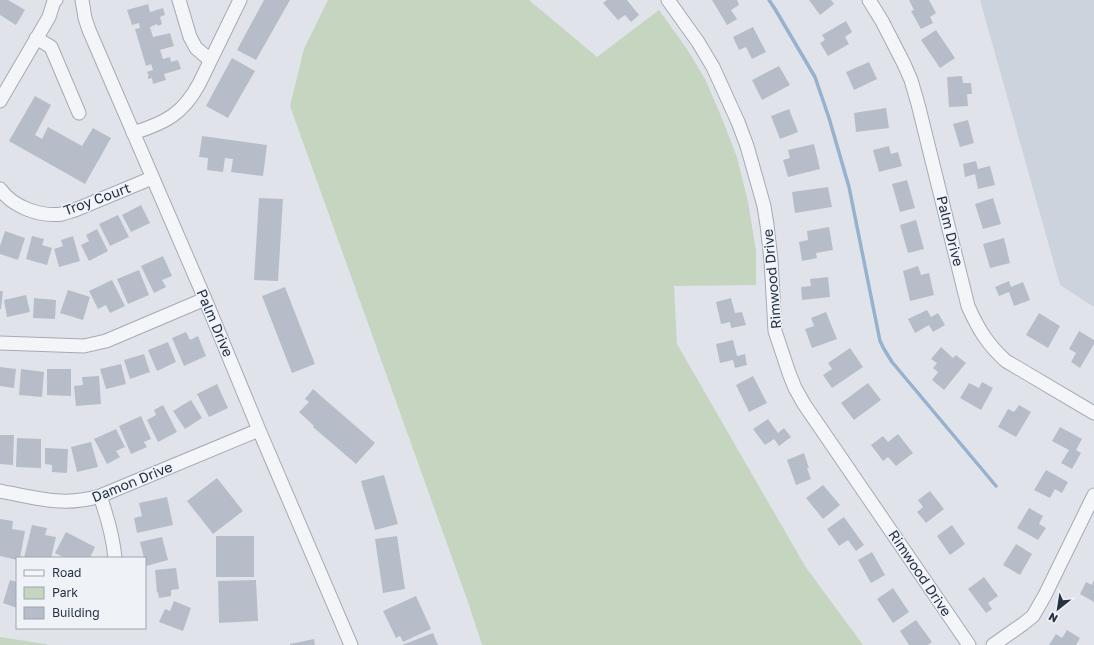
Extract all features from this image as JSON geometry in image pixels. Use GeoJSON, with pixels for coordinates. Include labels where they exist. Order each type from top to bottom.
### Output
{"type":"FeatureCollection","features":[{"type":"Feature","properties":{"kind":"street"},"geometry":{"type":"LineString","coordinates":[[0,101],[49,17],[54,0]]}},
{"type":"Feature","properties":{"kind":"street","name":"Palm Drive"},"geometry":{"type":"LineString","coordinates":[[82,0],[89,30],[205,299],[351,645]]}},
{"type":"Feature","properties":{"kind":"street"},"geometry":{"type":"LineString","coordinates":[[179,0],[190,37],[196,48],[210,60]]}},
{"type":"Feature","properties":{"kind":"street"},"geometry":{"type":"LineString","coordinates":[[133,133],[159,124],[187,104],[194,94],[240,0]]}},
{"type":"Feature","properties":{"kind":"street","name":"Rimwood Drive"},"geometry":{"type":"LineString","coordinates":[[668,0],[698,42],[713,67],[738,122],[747,146],[764,206],[767,225],[771,260],[775,331],[795,388],[804,404],[969,645]]}},
{"type":"Feature","properties":{"kind":"street","name":"Palm Drive"},"geometry":{"type":"LineString","coordinates":[[869,0],[894,43],[911,80],[968,306],[975,322],[984,337],[1006,362],[1094,413]]}},
{"type":"Feature","properties":{"kind":"street"},"geometry":{"type":"LineString","coordinates":[[36,38],[51,47],[79,113]]}},
{"type":"Feature","properties":{"kind":"street","name":"Troy Court"},"geometry":{"type":"LineString","coordinates":[[0,189],[13,201],[24,208],[48,214],[62,214],[152,178]]}},
{"type":"Feature","properties":{"kind":"street"},"geometry":{"type":"LineString","coordinates":[[0,343],[79,346],[94,344],[106,341],[205,299]]}},
{"type":"Feature","properties":{"kind":"street","name":"Damon Drive"},"geometry":{"type":"LineString","coordinates":[[0,491],[49,501],[62,502],[86,500],[100,496],[259,430]]}},
{"type":"Feature","properties":{"kind":"street"},"geometry":{"type":"LineString","coordinates":[[993,645],[1032,616],[1045,595],[1094,494]]}},
{"type":"Feature","properties":{"kind":"street"},"geometry":{"type":"LineString","coordinates":[[100,496],[109,521],[115,557]]}},
{"type":"Feature","properties":{"kind":"shaded area"},"geometry":{"type":"Polygon","coordinates":[[[980,0],[1094,0],[1094,307],[1060,285],[980,0]]]}},
{"type":"Feature","properties":{"kind":"green space"},"geometry":{"type":"Polygon","coordinates":[[[328,0],[529,0],[597,57],[659,10],[687,49],[705,79],[721,116],[737,157],[748,202],[756,251],[756,285],[674,286],[677,344],[805,566],[863,645],[482,645],[290,106],[304,49],[328,0]]]}},
{"type":"Feature","properties":{"kind":"green space"},"geometry":{"type":"Polygon","coordinates":[[[0,637],[45,644],[49,645],[0,645],[0,637]]]}},
{"type":"Feature","properties":{"kind":"building"},"geometry":{"type":"Polygon","coordinates":[[[0,0],[8,0],[25,10],[16,25],[0,15],[0,0]]]}},
{"type":"Feature","properties":{"kind":"building"},"geometry":{"type":"Polygon","coordinates":[[[264,0],[290,0],[256,60],[237,50],[264,0]]]}},
{"type":"Feature","properties":{"kind":"building"},"geometry":{"type":"Polygon","coordinates":[[[607,0],[627,0],[639,15],[631,22],[625,15],[618,20],[603,3],[607,0]]]}},
{"type":"Feature","properties":{"kind":"building"},"geometry":{"type":"Polygon","coordinates":[[[712,0],[737,0],[739,5],[731,10],[737,19],[727,25],[712,0]]]}},
{"type":"Feature","properties":{"kind":"building"},"geometry":{"type":"Polygon","coordinates":[[[809,0],[831,0],[834,4],[820,15],[809,0]]]}},
{"type":"Feature","properties":{"kind":"building"},"geometry":{"type":"Polygon","coordinates":[[[909,0],[929,0],[936,13],[930,17],[933,23],[921,29],[911,11],[914,10],[909,0]]]}},
{"type":"Feature","properties":{"kind":"building"},"geometry":{"type":"Polygon","coordinates":[[[148,4],[150,12],[163,8],[165,15],[160,17],[162,24],[158,26],[157,24],[150,27],[153,37],[170,33],[174,46],[160,50],[163,59],[170,57],[171,62],[178,60],[181,69],[164,74],[166,80],[153,84],[152,78],[148,79],[149,76],[147,72],[153,70],[151,64],[146,66],[135,29],[140,28],[139,23],[132,25],[127,10],[148,4]]]}},
{"type":"Feature","properties":{"kind":"building"},"geometry":{"type":"Polygon","coordinates":[[[846,21],[852,32],[845,37],[849,44],[828,56],[820,43],[825,40],[822,35],[846,21]]]}},
{"type":"Feature","properties":{"kind":"building"},"geometry":{"type":"Polygon","coordinates":[[[753,27],[766,52],[752,59],[746,47],[739,50],[733,37],[753,27]]]}},
{"type":"Feature","properties":{"kind":"building"},"geometry":{"type":"Polygon","coordinates":[[[936,30],[955,58],[940,68],[921,40],[936,30]]]}},
{"type":"Feature","properties":{"kind":"building"},"geometry":{"type":"Polygon","coordinates":[[[232,58],[255,71],[228,118],[206,106],[232,58]]]}},
{"type":"Feature","properties":{"kind":"building"},"geometry":{"type":"Polygon","coordinates":[[[869,62],[877,79],[854,90],[846,72],[869,62]]]}},
{"type":"Feature","properties":{"kind":"building"},"geometry":{"type":"Polygon","coordinates":[[[779,66],[790,85],[762,100],[752,80],[779,66]]]}},
{"type":"Feature","properties":{"kind":"building"},"geometry":{"type":"Polygon","coordinates":[[[962,76],[963,83],[971,83],[972,94],[967,94],[968,106],[949,107],[947,77],[962,76]]]}},
{"type":"Feature","properties":{"kind":"building"},"geometry":{"type":"Polygon","coordinates":[[[35,96],[51,105],[35,135],[42,139],[48,127],[82,146],[93,128],[111,138],[85,184],[9,141],[35,96]]]}},
{"type":"Feature","properties":{"kind":"building"},"geometry":{"type":"Polygon","coordinates":[[[886,108],[889,128],[856,132],[854,113],[886,108]]]}},
{"type":"Feature","properties":{"kind":"building"},"geometry":{"type":"Polygon","coordinates":[[[789,109],[798,132],[780,139],[771,116],[789,109]]]}},
{"type":"Feature","properties":{"kind":"building"},"geometry":{"type":"Polygon","coordinates":[[[968,120],[974,143],[960,147],[953,124],[968,120]]]}},
{"type":"Feature","properties":{"kind":"building"},"geometry":{"type":"Polygon","coordinates":[[[202,136],[267,145],[263,176],[231,172],[233,159],[225,158],[223,172],[207,170],[208,158],[199,157],[202,136]]]}},
{"type":"Feature","properties":{"kind":"building"},"geometry":{"type":"Polygon","coordinates":[[[814,144],[820,169],[788,177],[783,160],[790,158],[788,150],[814,144]]]}},
{"type":"Feature","properties":{"kind":"building"},"geometry":{"type":"Polygon","coordinates":[[[889,146],[891,154],[898,152],[902,166],[879,172],[873,150],[889,146]]]}},
{"type":"Feature","properties":{"kind":"building"},"geometry":{"type":"Polygon","coordinates":[[[976,161],[978,169],[990,166],[995,185],[978,189],[975,174],[965,177],[963,164],[976,161]]]}},
{"type":"Feature","properties":{"kind":"building"},"geometry":{"type":"Polygon","coordinates":[[[907,180],[915,208],[900,212],[892,184],[907,180]]]}},
{"type":"Feature","properties":{"kind":"building"},"geometry":{"type":"Polygon","coordinates":[[[828,187],[832,207],[795,213],[792,192],[828,187]]]}},
{"type":"Feature","properties":{"kind":"building"},"geometry":{"type":"Polygon","coordinates":[[[259,198],[283,199],[278,281],[254,280],[259,198]]]}},
{"type":"Feature","properties":{"kind":"building"},"geometry":{"type":"Polygon","coordinates":[[[993,198],[1001,224],[983,229],[975,204],[993,198]]]}},
{"type":"Feature","properties":{"kind":"building"},"geometry":{"type":"Polygon","coordinates":[[[141,205],[150,223],[131,232],[122,215],[141,205]]]}},
{"type":"Feature","properties":{"kind":"building"},"geometry":{"type":"Polygon","coordinates":[[[118,215],[129,237],[110,246],[99,224],[118,215]]]}},
{"type":"Feature","properties":{"kind":"building"},"geometry":{"type":"Polygon","coordinates":[[[916,220],[924,249],[908,253],[900,225],[916,220]]]}},
{"type":"Feature","properties":{"kind":"building"},"geometry":{"type":"Polygon","coordinates":[[[829,227],[833,250],[816,253],[817,258],[802,261],[799,242],[808,240],[807,231],[829,227]]]}},
{"type":"Feature","properties":{"kind":"building"},"geometry":{"type":"Polygon","coordinates":[[[97,229],[108,251],[89,261],[81,245],[89,241],[86,235],[97,229]]]}},
{"type":"Feature","properties":{"kind":"building"},"geometry":{"type":"Polygon","coordinates":[[[5,231],[25,238],[18,260],[0,254],[0,246],[5,231]]]}},
{"type":"Feature","properties":{"kind":"building"},"geometry":{"type":"Polygon","coordinates":[[[32,236],[44,239],[42,245],[52,248],[47,265],[26,259],[32,236]]]}},
{"type":"Feature","properties":{"kind":"building"},"geometry":{"type":"Polygon","coordinates":[[[73,236],[80,261],[59,267],[54,249],[63,246],[61,240],[73,236]]]}},
{"type":"Feature","properties":{"kind":"building"},"geometry":{"type":"Polygon","coordinates":[[[1004,238],[1010,263],[990,268],[983,244],[1004,238]]]}},
{"type":"Feature","properties":{"kind":"building"},"geometry":{"type":"Polygon","coordinates":[[[163,256],[172,276],[162,280],[166,287],[154,293],[141,266],[163,256]]]}},
{"type":"Feature","properties":{"kind":"building"},"geometry":{"type":"Polygon","coordinates":[[[918,266],[921,275],[929,273],[934,295],[910,301],[903,271],[918,266]]]}},
{"type":"Feature","properties":{"kind":"building"},"geometry":{"type":"Polygon","coordinates":[[[139,270],[149,295],[128,304],[117,279],[139,270]]]}},
{"type":"Feature","properties":{"kind":"building"},"geometry":{"type":"Polygon","coordinates":[[[828,277],[830,297],[802,300],[801,287],[811,286],[810,279],[828,277]]]}},
{"type":"Feature","properties":{"kind":"building"},"geometry":{"type":"Polygon","coordinates":[[[112,280],[125,306],[110,313],[106,305],[98,309],[89,291],[112,280]]]}},
{"type":"Feature","properties":{"kind":"building"},"geometry":{"type":"Polygon","coordinates":[[[1009,281],[1011,287],[1023,282],[1030,300],[1014,306],[1009,292],[999,296],[995,287],[1009,281]]]}},
{"type":"Feature","properties":{"kind":"building"},"geometry":{"type":"Polygon","coordinates":[[[285,287],[315,364],[292,373],[262,296],[285,287]]]}},
{"type":"Feature","properties":{"kind":"building"},"geometry":{"type":"Polygon","coordinates":[[[68,290],[90,297],[83,320],[60,313],[68,290]]]}},
{"type":"Feature","properties":{"kind":"building"},"geometry":{"type":"Polygon","coordinates":[[[0,291],[3,291],[1,309],[0,309],[0,291]]]}},
{"type":"Feature","properties":{"kind":"building"},"geometry":{"type":"Polygon","coordinates":[[[26,295],[30,312],[7,317],[4,300],[26,295]]]}},
{"type":"Feature","properties":{"kind":"building"},"geometry":{"type":"Polygon","coordinates":[[[34,298],[56,300],[55,319],[33,318],[34,298]]]}},
{"type":"Feature","properties":{"kind":"building"},"geometry":{"type":"Polygon","coordinates":[[[731,298],[735,313],[742,312],[746,325],[731,328],[730,322],[721,324],[716,302],[731,298]]]}},
{"type":"Feature","properties":{"kind":"building"},"geometry":{"type":"Polygon","coordinates":[[[927,310],[931,317],[938,313],[945,325],[933,332],[929,325],[915,333],[908,319],[927,310]]]}},
{"type":"Feature","properties":{"kind":"building"},"geometry":{"type":"Polygon","coordinates":[[[826,312],[837,339],[812,348],[805,329],[814,326],[811,318],[826,312]]]}},
{"type":"Feature","properties":{"kind":"building"},"geometry":{"type":"Polygon","coordinates":[[[1039,313],[1060,326],[1048,348],[1026,335],[1039,313]]]}},
{"type":"Feature","properties":{"kind":"building"},"geometry":{"type":"Polygon","coordinates":[[[1079,331],[1094,340],[1094,344],[1080,368],[1071,362],[1076,353],[1069,349],[1079,331]]]}},
{"type":"Feature","properties":{"kind":"building"},"geometry":{"type":"Polygon","coordinates":[[[186,332],[190,340],[198,336],[206,356],[184,366],[172,338],[186,332]]]}},
{"type":"Feature","properties":{"kind":"building"},"geometry":{"type":"Polygon","coordinates":[[[733,340],[737,356],[745,354],[747,365],[735,368],[733,360],[720,363],[716,344],[733,340]]]}},
{"type":"Feature","properties":{"kind":"building"},"geometry":{"type":"Polygon","coordinates":[[[168,342],[176,362],[157,371],[148,350],[168,342]]]}},
{"type":"Feature","properties":{"kind":"building"},"geometry":{"type":"Polygon","coordinates":[[[941,347],[953,358],[956,355],[966,363],[944,390],[932,380],[938,372],[933,368],[937,363],[931,359],[941,347]]]}},
{"type":"Feature","properties":{"kind":"building"},"geometry":{"type":"Polygon","coordinates":[[[850,348],[863,367],[832,388],[823,375],[832,369],[828,363],[850,348]]]}},
{"type":"Feature","properties":{"kind":"building"},"geometry":{"type":"Polygon","coordinates":[[[144,354],[150,372],[130,379],[124,360],[144,354]]]}},
{"type":"Feature","properties":{"kind":"building"},"geometry":{"type":"Polygon","coordinates":[[[121,364],[126,384],[106,389],[100,369],[121,364]]]}},
{"type":"Feature","properties":{"kind":"building"},"geometry":{"type":"Polygon","coordinates":[[[0,367],[16,369],[14,388],[0,386],[0,367]]]}},
{"type":"Feature","properties":{"kind":"building"},"geometry":{"type":"Polygon","coordinates":[[[21,369],[44,372],[42,397],[19,395],[21,369]]]}},
{"type":"Feature","properties":{"kind":"building"},"geometry":{"type":"Polygon","coordinates":[[[47,369],[71,369],[71,396],[47,395],[47,369]]]}},
{"type":"Feature","properties":{"kind":"building"},"geometry":{"type":"Polygon","coordinates":[[[99,376],[101,404],[76,406],[74,386],[83,385],[82,377],[99,376]]]}},
{"type":"Feature","properties":{"kind":"building"},"geometry":{"type":"Polygon","coordinates":[[[753,376],[767,403],[749,412],[736,385],[753,376]]]}},
{"type":"Feature","properties":{"kind":"building"},"geometry":{"type":"Polygon","coordinates":[[[982,382],[993,388],[981,410],[960,398],[969,383],[979,388],[982,382]]]}},
{"type":"Feature","properties":{"kind":"building"},"geometry":{"type":"Polygon","coordinates":[[[868,383],[881,400],[854,420],[841,403],[868,383]]]}},
{"type":"Feature","properties":{"kind":"building"},"geometry":{"type":"Polygon","coordinates":[[[217,384],[228,408],[209,417],[197,394],[217,384]]]}},
{"type":"Feature","properties":{"kind":"building"},"geometry":{"type":"Polygon","coordinates":[[[313,389],[375,443],[356,464],[313,427],[314,426],[299,412],[309,402],[305,399],[313,389]]]}},
{"type":"Feature","properties":{"kind":"building"},"geometry":{"type":"Polygon","coordinates":[[[191,400],[202,418],[185,429],[173,411],[191,400]]]}},
{"type":"Feature","properties":{"kind":"building"},"geometry":{"type":"Polygon","coordinates":[[[163,405],[177,432],[158,442],[147,420],[156,415],[154,410],[163,405]]]}},
{"type":"Feature","properties":{"kind":"building"},"geometry":{"type":"Polygon","coordinates":[[[1019,405],[1031,412],[1016,437],[998,427],[1008,409],[1014,412],[1019,405]]]}},
{"type":"Feature","properties":{"kind":"building"},"geometry":{"type":"Polygon","coordinates":[[[141,416],[151,439],[144,442],[147,447],[131,454],[119,426],[141,416]]]}},
{"type":"Feature","properties":{"kind":"building"},"geometry":{"type":"Polygon","coordinates":[[[768,419],[778,433],[784,428],[791,437],[779,446],[774,439],[765,445],[753,429],[768,419]]]}},
{"type":"Feature","properties":{"kind":"building"},"geometry":{"type":"Polygon","coordinates":[[[1060,427],[1082,439],[1076,450],[1081,453],[1072,469],[1061,463],[1069,450],[1052,441],[1060,427]]]}},
{"type":"Feature","properties":{"kind":"building"},"geometry":{"type":"Polygon","coordinates":[[[116,429],[125,447],[116,451],[120,457],[107,464],[94,439],[116,429]]]}},
{"type":"Feature","properties":{"kind":"building"},"geometry":{"type":"Polygon","coordinates":[[[898,434],[913,453],[896,466],[888,457],[883,461],[871,445],[883,436],[888,442],[898,434]]]}},
{"type":"Feature","properties":{"kind":"building"},"geometry":{"type":"Polygon","coordinates":[[[0,435],[14,435],[13,465],[0,464],[0,435]]]}},
{"type":"Feature","properties":{"kind":"building"},"geometry":{"type":"Polygon","coordinates":[[[17,438],[41,439],[41,468],[16,467],[17,438]]]}},
{"type":"Feature","properties":{"kind":"building"},"geometry":{"type":"Polygon","coordinates":[[[91,442],[98,467],[77,472],[71,447],[91,442]]]}},
{"type":"Feature","properties":{"kind":"building"},"geometry":{"type":"Polygon","coordinates":[[[45,448],[68,449],[67,473],[52,472],[52,465],[45,464],[45,448]]]}},
{"type":"Feature","properties":{"kind":"building"},"geometry":{"type":"Polygon","coordinates":[[[804,453],[811,479],[796,485],[787,460],[804,453]]]}},
{"type":"Feature","properties":{"kind":"building"},"geometry":{"type":"Polygon","coordinates":[[[1046,470],[1068,482],[1062,493],[1055,489],[1050,498],[1034,490],[1046,470]]]}},
{"type":"Feature","properties":{"kind":"building"},"geometry":{"type":"Polygon","coordinates":[[[384,475],[398,524],[375,530],[361,481],[384,475]]]}},
{"type":"Feature","properties":{"kind":"building"},"geometry":{"type":"Polygon","coordinates":[[[217,478],[243,511],[213,534],[187,501],[217,478]]]}},
{"type":"Feature","properties":{"kind":"building"},"geometry":{"type":"Polygon","coordinates":[[[823,485],[840,505],[823,519],[806,498],[823,485]]]}},
{"type":"Feature","properties":{"kind":"building"},"geometry":{"type":"Polygon","coordinates":[[[930,491],[944,509],[926,523],[917,512],[923,507],[918,500],[930,491]]]}},
{"type":"Feature","properties":{"kind":"building"},"geometry":{"type":"Polygon","coordinates":[[[167,497],[173,525],[137,533],[134,518],[142,516],[139,503],[167,497]]]}},
{"type":"Feature","properties":{"kind":"building"},"geometry":{"type":"Polygon","coordinates":[[[1029,508],[1043,516],[1039,524],[1046,528],[1038,540],[1017,528],[1029,508]]]}},
{"type":"Feature","properties":{"kind":"building"},"geometry":{"type":"Polygon","coordinates":[[[844,517],[864,545],[856,551],[848,540],[839,546],[827,529],[844,517]]]}},
{"type":"Feature","properties":{"kind":"building"},"geometry":{"type":"Polygon","coordinates":[[[0,519],[13,521],[12,529],[25,531],[20,557],[16,557],[16,560],[0,556],[0,519]]]}},
{"type":"Feature","properties":{"kind":"building"},"geometry":{"type":"Polygon","coordinates":[[[32,525],[47,528],[45,535],[56,537],[51,557],[24,557],[32,525]]]}},
{"type":"Feature","properties":{"kind":"building"},"geometry":{"type":"Polygon","coordinates":[[[952,525],[965,544],[950,555],[937,536],[952,525]]]}},
{"type":"Feature","properties":{"kind":"building"},"geometry":{"type":"Polygon","coordinates":[[[66,532],[95,547],[90,557],[63,557],[55,553],[66,532]]]}},
{"type":"Feature","properties":{"kind":"building"},"geometry":{"type":"Polygon","coordinates":[[[216,536],[254,536],[254,577],[216,577],[216,536]]]}},
{"type":"Feature","properties":{"kind":"building"},"geometry":{"type":"Polygon","coordinates":[[[397,536],[405,589],[383,593],[375,539],[397,536]]]}},
{"type":"Feature","properties":{"kind":"building"},"geometry":{"type":"Polygon","coordinates":[[[162,537],[168,560],[146,566],[146,557],[144,557],[140,542],[162,537]]]}},
{"type":"Feature","properties":{"kind":"building"},"geometry":{"type":"Polygon","coordinates":[[[1016,544],[1032,554],[1020,575],[1003,565],[1016,544]]]}},
{"type":"Feature","properties":{"kind":"building"},"geometry":{"type":"Polygon","coordinates":[[[872,552],[885,575],[871,583],[858,560],[872,552]]]}},
{"type":"Feature","properties":{"kind":"building"},"geometry":{"type":"Polygon","coordinates":[[[176,568],[179,589],[171,590],[171,596],[159,598],[158,592],[157,593],[155,570],[176,568]]]}},
{"type":"Feature","properties":{"kind":"building"},"geometry":{"type":"Polygon","coordinates":[[[984,577],[998,596],[988,603],[992,609],[986,613],[968,589],[984,577]]]}},
{"type":"Feature","properties":{"kind":"building"},"geometry":{"type":"Polygon","coordinates":[[[10,580],[16,582],[16,608],[3,603],[10,580]]]}},
{"type":"Feature","properties":{"kind":"building"},"geometry":{"type":"Polygon","coordinates":[[[256,580],[258,621],[219,623],[218,581],[256,580]]]}},
{"type":"Feature","properties":{"kind":"building"},"geometry":{"type":"Polygon","coordinates":[[[1094,580],[1094,602],[1080,594],[1086,582],[1092,585],[1094,580]]]}},
{"type":"Feature","properties":{"kind":"building"},"geometry":{"type":"Polygon","coordinates":[[[893,588],[909,612],[893,623],[877,599],[893,588]]]}},
{"type":"Feature","properties":{"kind":"building"},"geometry":{"type":"Polygon","coordinates":[[[416,596],[431,629],[403,642],[400,636],[396,638],[383,611],[416,596]]]}},
{"type":"Feature","properties":{"kind":"building"},"geometry":{"type":"Polygon","coordinates":[[[174,601],[191,608],[183,631],[159,622],[165,609],[170,611],[174,601]]]}},
{"type":"Feature","properties":{"kind":"building"},"geometry":{"type":"Polygon","coordinates":[[[916,620],[932,642],[928,645],[909,645],[900,631],[916,620]]]}},
{"type":"Feature","properties":{"kind":"building"},"geometry":{"type":"Polygon","coordinates":[[[1067,630],[1080,638],[1076,645],[1049,645],[1056,634],[1062,638],[1067,630]]]}},
{"type":"Feature","properties":{"kind":"building"},"geometry":{"type":"Polygon","coordinates":[[[433,633],[438,645],[402,645],[433,633]]]}},
{"type":"Feature","properties":{"kind":"building"},"geometry":{"type":"Polygon","coordinates":[[[314,639],[315,645],[290,645],[290,644],[314,639]]]}},
{"type":"Feature","properties":{"kind":"waterway"},"geometry":{"type":"LineString","coordinates":[[769,0],[815,77],[829,118],[849,187],[880,341],[892,362],[996,486]]}}]}
